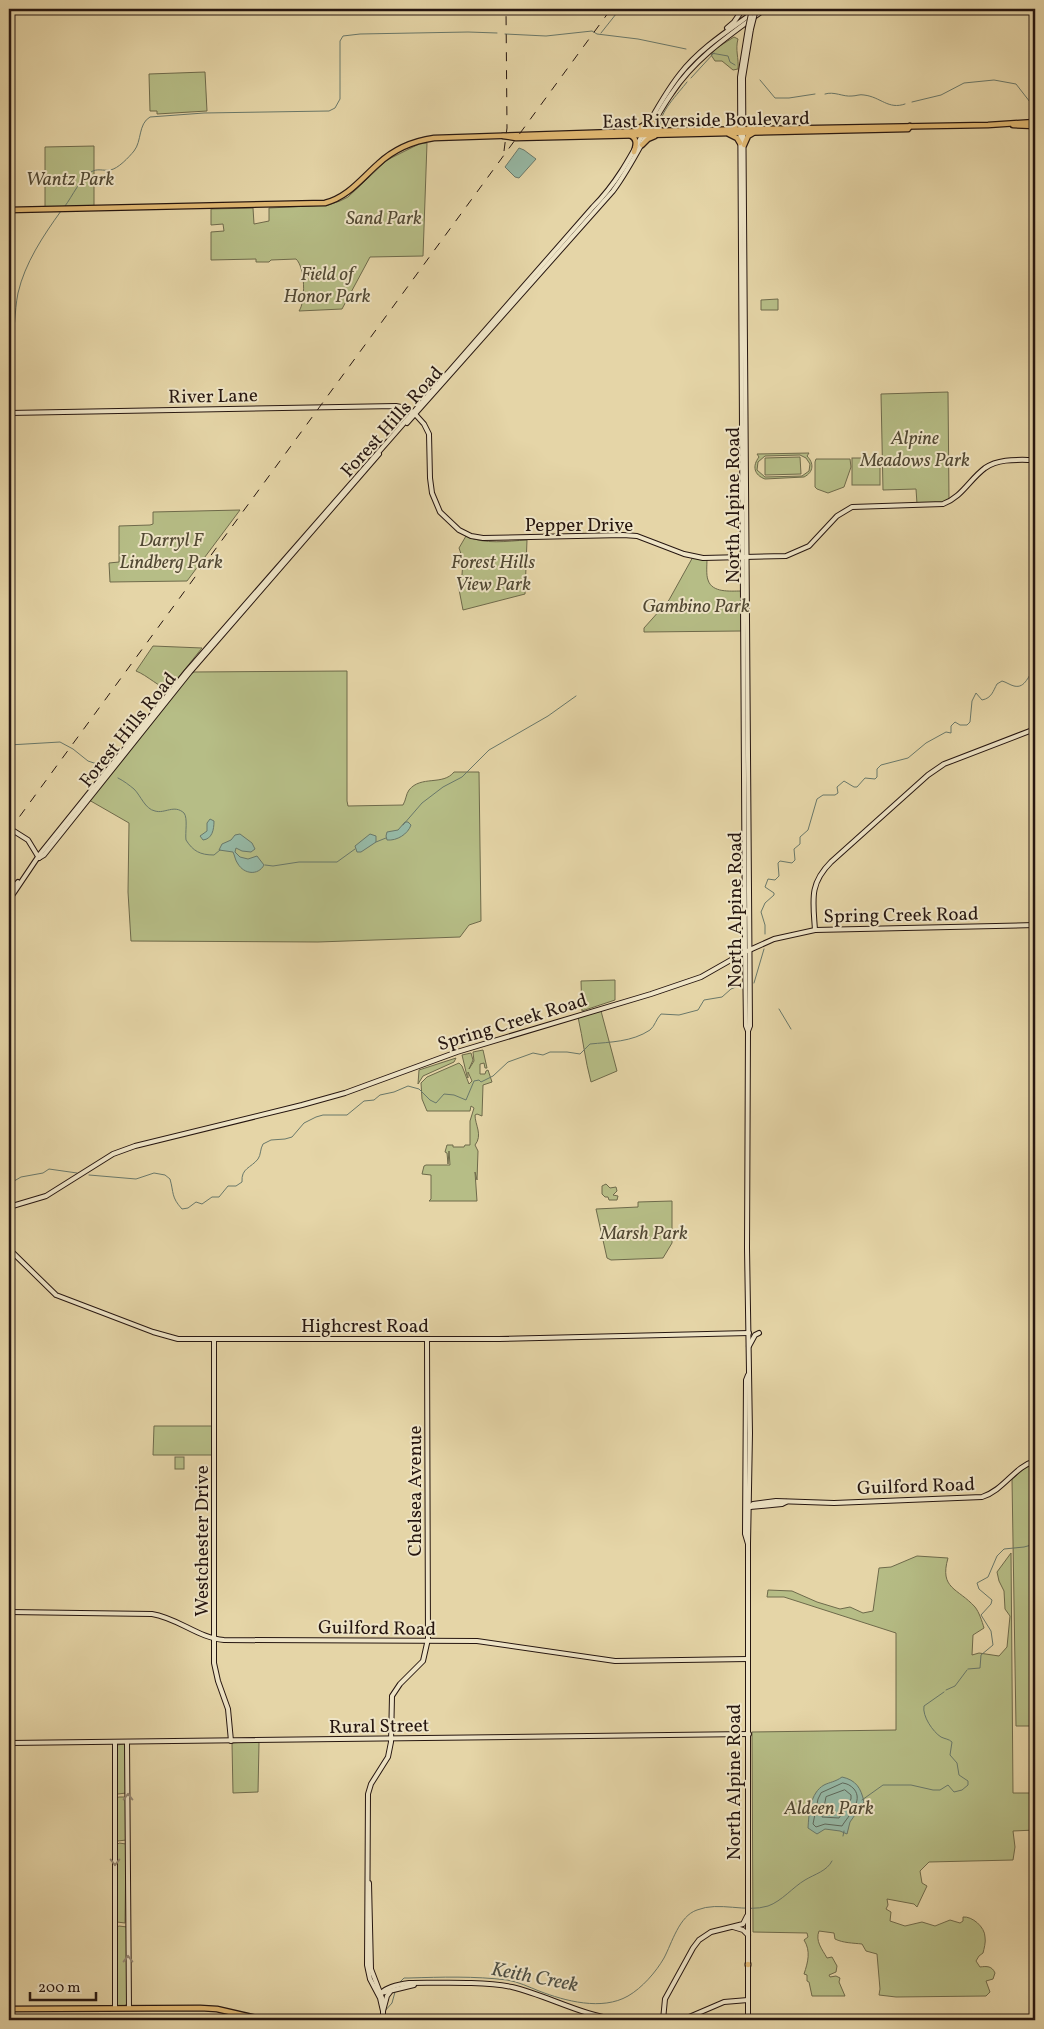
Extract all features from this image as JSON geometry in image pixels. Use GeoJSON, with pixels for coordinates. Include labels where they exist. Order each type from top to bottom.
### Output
{"type":"FeatureCollection","features":[{"type":"Feature","properties":{"kind":"main road"},"geometry":{"type":"LineString","coordinates":[[733,129],[742,119],[750,126],[759,128]]}},
{"type":"Feature","properties":{"kind":"main road"},"geometry":{"type":"LineString","coordinates":[[633,132],[654,120],[656,128],[664,133]]}},
{"type":"Feature","properties":{"kind":"main road","name":"East Riverside Boulevard"},"geometry":{"type":"LineString","coordinates":[[9,210],[325,203],[346,194],[387,156],[413,143],[434,138],[633,132],[726,133],[759,128],[1035,122]]}},
{"type":"Feature","properties":{"kind":"main road","name":"East Riverside Boulevard"},"geometry":{"type":"LineString","coordinates":[[1006,124],[1035,126]]}},
{"type":"Feature","properties":{"kind":"main road","name":"East Riverside Boulevard"},"geometry":{"type":"LineString","coordinates":[[664,133],[733,129],[754,133],[908,129],[910,126]]}},
{"type":"Feature","properties":{"kind":"main road","name":"East Riverside Boulevard"},"geometry":{"type":"LineString","coordinates":[[502,136],[516,138],[647,133]]}},
{"type":"Feature","properties":{"kind":"main road"},"geometry":{"type":"LineString","coordinates":[[642,145],[652,137],[664,133]]}},
{"type":"Feature","properties":{"kind":"main road"},"geometry":{"type":"LineString","coordinates":[[726,133],[738,138],[742,144],[748,136],[754,133]]}},
{"type":"Feature","properties":{"kind":"main road"},"geometry":{"type":"LineString","coordinates":[[628,135],[634,138],[636,143],[634,152]]}},
{"type":"Feature","properties":{"kind":"main road"},"geometry":{"type":"LineString","coordinates":[[9,2009],[217,2009],[265,2020]]}},
{"type":"Feature","properties":{"kind":"street"},"geometry":{"type":"LineString","coordinates":[[716,39],[734,22],[743,9]]}},
{"type":"Feature","properties":{"kind":"street","name":"North Alpine Road"},"geometry":{"type":"LineString","coordinates":[[748,1031],[746,1026],[745,558],[742,119],[740,78],[752,9]]}},
{"type":"Feature","properties":{"kind":"street","name":"Forest Hills Road"},"geometry":{"type":"LineString","coordinates":[[9,900],[32,868],[215,640],[389,441],[607,198],[623,178],[642,145],[667,92],[680,73],[716,39],[757,9]]}},
{"type":"Feature","properties":{"kind":"street","name":"North Alpine Road"},"geometry":{"type":"LineString","coordinates":[[750,28],[757,9]]}},
{"type":"Feature","properties":{"kind":"street","name":"Forest Hills Road"},"geometry":{"type":"LineString","coordinates":[[654,120],[672,93],[696,64],[719,42],[765,9]]}},
{"type":"Feature","properties":{"kind":"street","name":"Forest Hills Road"},"geometry":{"type":"LineString","coordinates":[[414,413],[592,207],[610,190],[647,133]]}},
{"type":"Feature","properties":{"kind":"street","name":"River Lane"},"geometry":{"type":"LineString","coordinates":[[9,413],[394,406],[406,408],[414,413]]}},
{"type":"Feature","properties":{"kind":"street","name":"Pepper Drive"},"geometry":{"type":"LineString","coordinates":[[414,413],[424,424],[429,434],[432,493],[440,512],[459,530],[471,536],[495,539],[632,536],[684,554],[703,558],[786,556],[809,546],[837,516],[852,508],[943,504],[955,498],[986,468],[1009,460],[1035,460]]}},
{"type":"Feature","properties":{"kind":"street"},"geometry":{"type":"LineString","coordinates":[[815,930],[814,886],[817,879],[831,862],[928,775],[944,764],[1035,730]]}},
{"type":"Feature","properties":{"kind":"street"},"geometry":{"type":"LineString","coordinates":[[9,828],[28,840],[40,858]]}},
{"type":"Feature","properties":{"kind":"street","name":"Forest Hills Road"},"geometry":{"type":"LineString","coordinates":[[9,893],[32,868]]}},
{"type":"Feature","properties":{"kind":"street","name":"Spring Creek Road"},"geometry":{"type":"LineString","coordinates":[[9,1207],[46,1196],[113,1154],[135,1146],[302,1106],[345,1093],[457,1052],[651,994],[700,977],[747,951],[784,936],[815,930],[1035,925]]}},
{"type":"Feature","properties":{"kind":"street"},"geometry":{"type":"LineString","coordinates":[[749,961],[756,947]]}},
{"type":"Feature","properties":{"kind":"street","name":"North Alpine Road"},"geometry":{"type":"LineString","coordinates":[[747,951],[749,961],[750,1026],[748,1031],[747,1248],[750,1407],[748,1544],[748,2020]]}},
{"type":"Feature","properties":{"kind":"street","name":"Highcrest Road"},"geometry":{"type":"LineString","coordinates":[[9,1249],[56,1295],[175,1339],[427,1339],[748,1333]]}},
{"type":"Feature","properties":{"kind":"street"},"geometry":{"type":"LineString","coordinates":[[748,1348],[754,1336],[759,1333]]}},
{"type":"Feature","properties":{"kind":"street","name":"Westchester Drive"},"geometry":{"type":"LineString","coordinates":[[214,1339],[214,1639],[216,1673],[228,1709],[231,1741]]}},
{"type":"Feature","properties":{"kind":"street","name":"Chelsea Avenue"},"geometry":{"type":"LineString","coordinates":[[427,1339],[428,1642]]}},
{"type":"Feature","properties":{"kind":"street","name":"North Alpine Road"},"geometry":{"type":"LineString","coordinates":[[748,1375],[746,1380],[745,1456],[746,1534],[748,1544]]}},
{"type":"Feature","properties":{"kind":"street","name":"Guilford Road"},"geometry":{"type":"LineString","coordinates":[[750,1507],[786,1502],[834,1503],[982,1497],[993,1493],[1021,1468],[1035,1461]]}},
{"type":"Feature","properties":{"kind":"street","name":"Guilford Road"},"geometry":{"type":"LineString","coordinates":[[9,1612],[152,1614],[169,1617],[214,1639],[486,1642],[616,1661],[748,1659]]}},
{"type":"Feature","properties":{"kind":"street"},"geometry":{"type":"LineString","coordinates":[[383,2016],[384,2003],[373,1977],[371,1966],[368,1794],[371,1784],[388,1757],[391,1739],[392,1696],[400,1684],[423,1661],[428,1642]]}},
{"type":"Feature","properties":{"kind":"street","name":"Rural Street"},"geometry":{"type":"LineString","coordinates":[[9,1743],[748,1734]]}},
{"type":"Feature","properties":{"kind":"street"},"geometry":{"type":"LineString","coordinates":[[127,1742],[129,2008]]}},
{"type":"Feature","properties":{"kind":"street"},"geometry":{"type":"LineString","coordinates":[[115,1743],[115,2008]]}},
{"type":"Feature","properties":{"kind":"street"},"geometry":{"type":"LineString","coordinates":[[369,1882],[368,1968],[383,2016]]}},
{"type":"Feature","properties":{"kind":"street"},"geometry":{"type":"LineString","coordinates":[[663,2020],[665,1999],[699,1940],[711,1932],[743,1924],[748,1911]]}},
{"type":"Feature","properties":{"kind":"street"},"geometry":{"type":"LineString","coordinates":[[733,1927],[743,1930],[748,1936]]}},
{"type":"Feature","properties":{"kind":"street"},"geometry":{"type":"LineString","coordinates":[[381,1993],[414,1985],[492,1984],[513,1987],[588,2014],[611,2020],[621,2020]]}},
{"type":"Feature","properties":{"kind":"street"},"geometry":{"type":"LineString","coordinates":[[383,2016],[387,1996],[392,1989]]}},
{"type":"Feature","properties":{"kind":"street"},"geometry":{"type":"LineString","coordinates":[[651,2020],[692,2016],[724,2002],[748,2000]]}},
{"type":"Feature","properties":{"kind":"green space"},"geometry":{"type":"Polygon","coordinates":[[[734,37],[738,39],[738,69],[733,70],[722,61],[715,61],[711,55],[715,49],[734,37]]]}},
{"type":"Feature","properties":{"kind":"green space"},"geometry":{"type":"Polygon","coordinates":[[[205,72],[207,111],[157,114],[157,111],[150,111],[149,74],[205,72]]]}},
{"type":"Feature","properties":{"kind":"green space"},"geometry":{"type":"Polygon","coordinates":[[[421,143],[427,143],[423,256],[370,257],[342,309],[299,311],[303,300],[304,284],[301,269],[296,259],[271,260],[269,262],[256,262],[256,259],[211,260],[211,232],[224,231],[223,224],[211,225],[211,209],[253,208],[254,224],[269,221],[269,208],[328,205],[348,197],[387,160],[421,143]]]}},
{"type":"Feature","properties":{"kind":"green space","name":"Wantz Park"},"geometry":{"type":"Polygon","coordinates":[[[94,146],[94,208],[45,209],[45,147],[94,146]]]}},
{"type":"Feature","properties":{"kind":"green space"},"geometry":{"type":"Polygon","coordinates":[[[778,299],[778,310],[761,310],[761,300],[778,299]]]}},
{"type":"Feature","properties":{"kind":"green space","name":"Alpine Meadows Park"},"geometry":{"type":"Polygon","coordinates":[[[948,392],[949,500],[940,503],[917,504],[916,489],[883,490],[881,394],[948,392]]]}},
{"type":"Feature","properties":{"kind":"green space"},"geometry":{"type":"Polygon","coordinates":[[[809,453],[807,456],[812,467],[810,473],[804,477],[765,479],[758,475],[755,470],[755,464],[759,457],[757,454],[809,453]],[[800,455],[765,456],[758,462],[757,470],[765,477],[802,476],[809,471],[810,464],[806,458],[800,455]]]}},
{"type":"Feature","properties":{"kind":"green space"},"geometry":{"type":"Polygon","coordinates":[[[800,457],[801,474],[765,475],[765,458],[800,457]]]}},
{"type":"Feature","properties":{"kind":"green space"},"geometry":{"type":"Polygon","coordinates":[[[852,458],[880,458],[880,485],[852,485],[852,458]]]}},
{"type":"Feature","properties":{"kind":"green space"},"geometry":{"type":"Polygon","coordinates":[[[816,459],[850,459],[851,467],[844,487],[828,493],[815,487],[816,459]]]}},
{"type":"Feature","properties":{"kind":"green space","name":"Darryl F Lindberg Park"},"geometry":{"type":"Polygon","coordinates":[[[240,510],[187,581],[110,582],[109,563],[119,562],[119,526],[153,524],[153,512],[240,510]]]}},
{"type":"Feature","properties":{"kind":"green space","name":"Forest Hills View Park"},"geometry":{"type":"Polygon","coordinates":[[[466,536],[481,541],[527,540],[525,594],[463,610],[457,579],[462,575],[463,560],[459,548],[466,536]]]}},
{"type":"Feature","properties":{"kind":"green space","name":"Gambino Park"},"geometry":{"type":"Polygon","coordinates":[[[694,555],[707,559],[707,578],[713,587],[727,591],[741,591],[741,631],[644,632],[644,628],[669,600],[694,555]]]}},
{"type":"Feature","properties":{"kind":"green space"},"geometry":{"type":"Polygon","coordinates":[[[153,646],[202,648],[169,689],[162,687],[136,671],[153,646]]]}},
{"type":"Feature","properties":{"kind":"green space"},"geometry":{"type":"Polygon","coordinates":[[[347,671],[348,806],[403,805],[407,793],[414,785],[444,779],[454,772],[479,772],[481,921],[469,925],[460,937],[318,942],[131,941],[128,892],[129,823],[89,800],[191,672],[347,671]]]}},
{"type":"Feature","properties":{"kind":"green space"},"geometry":{"type":"Polygon","coordinates":[[[615,980],[615,1000],[582,1011],[581,981],[615,980]]]}},
{"type":"Feature","properties":{"kind":"green space"},"geometry":{"type":"Polygon","coordinates":[[[601,1011],[617,1071],[591,1082],[578,1017],[601,1011]]]}},
{"type":"Feature","properties":{"kind":"green space"},"geometry":{"type":"Polygon","coordinates":[[[483,1050],[487,1068],[485,1068],[484,1063],[480,1064],[480,1074],[485,1074],[488,1070],[492,1082],[483,1085],[482,1116],[475,1115],[479,1134],[475,1145],[478,1151],[477,1180],[475,1172],[477,1201],[429,1201],[431,1199],[431,1175],[422,1174],[424,1166],[450,1165],[449,1151],[448,1164],[447,1153],[445,1152],[447,1145],[464,1147],[465,1145],[470,1145],[470,1121],[474,1108],[471,1106],[470,1111],[427,1111],[422,1099],[421,1083],[427,1077],[459,1063],[469,1084],[472,1081],[468,1072],[468,1078],[467,1076],[462,1055],[471,1053],[473,1060],[469,1069],[474,1061],[473,1052],[483,1050]]]}},
{"type":"Feature","properties":{"kind":"green space"},"geometry":{"type":"Polygon","coordinates":[[[456,1058],[454,1062],[423,1076],[418,1084],[419,1070],[456,1058]]]}},
{"type":"Feature","properties":{"kind":"green space"},"geometry":{"type":"Polygon","coordinates":[[[606,1184],[610,1188],[616,1187],[617,1191],[613,1195],[618,1196],[617,1200],[609,1200],[608,1197],[602,1194],[602,1186],[606,1184]]]}},
{"type":"Feature","properties":{"kind":"green space","name":"Marsh Park"},"geometry":{"type":"Polygon","coordinates":[[[672,1201],[672,1243],[663,1258],[611,1260],[607,1258],[596,1209],[638,1207],[638,1202],[672,1201]]]}},
{"type":"Feature","properties":{"kind":"green space"},"geometry":{"type":"Polygon","coordinates":[[[154,1426],[212,1426],[213,1455],[153,1455],[154,1426]]]}},
{"type":"Feature","properties":{"kind":"green space"},"geometry":{"type":"Polygon","coordinates":[[[175,1457],[184,1457],[184,1469],[175,1469],[175,1457]]]}},
{"type":"Feature","properties":{"kind":"green space"},"geometry":{"type":"Polygon","coordinates":[[[1035,1463],[1035,1726],[1016,1726],[1012,1479],[1025,1468],[1035,1463]]]}},
{"type":"Feature","properties":{"kind":"green space","name":"Aldeen Park"},"geometry":{"type":"Polygon","coordinates":[[[1011,1553],[1013,1793],[1035,1793],[1035,1830],[1013,1831],[1015,1847],[1013,1860],[929,1862],[920,1871],[922,1883],[927,1886],[917,1907],[914,1904],[887,1899],[888,1905],[886,1909],[891,1912],[890,1921],[905,1926],[922,1922],[935,1926],[950,1920],[960,1923],[963,1921],[963,1917],[970,1918],[977,1923],[983,1930],[985,1941],[983,1953],[976,1961],[980,1967],[989,1967],[995,1973],[993,1979],[986,1981],[990,1992],[986,1996],[896,1997],[879,1995],[877,1954],[866,1951],[862,1944],[841,1941],[835,1939],[834,1933],[819,1931],[818,1942],[821,1948],[827,1958],[832,1957],[837,1966],[836,1972],[829,1975],[830,1977],[836,1976],[840,1978],[839,1982],[845,1996],[812,1996],[807,1975],[804,1974],[808,1957],[808,1948],[804,1940],[808,1937],[807,1933],[753,1932],[752,1732],[896,1730],[896,1633],[784,1597],[767,1597],[768,1590],[792,1591],[817,1602],[840,1609],[850,1607],[863,1613],[873,1611],[879,1568],[891,1567],[917,1556],[948,1558],[946,1576],[948,1582],[975,1607],[984,1628],[973,1635],[972,1655],[979,1653],[999,1656],[1007,1647],[1010,1616],[1005,1609],[1004,1591],[997,1572],[1011,1553]]]}},
{"type":"Feature","properties":{"kind":"green space"},"geometry":{"type":"Polygon","coordinates":[[[257,1741],[259,1743],[258,1792],[233,1793],[232,1743],[257,1741]]]}},
{"type":"Feature","properties":{"kind":"green space"},"geometry":{"type":"Polygon","coordinates":[[[117,1745],[126,1745],[126,1793],[118,1794],[116,1792],[117,1745]]]}},
{"type":"Feature","properties":{"kind":"green space"},"geometry":{"type":"Polygon","coordinates":[[[126,1797],[126,1840],[118,1841],[116,1798],[126,1797]]]}},
{"type":"Feature","properties":{"kind":"green space"},"geometry":{"type":"Polygon","coordinates":[[[119,1843],[126,1844],[125,1923],[117,1922],[117,1845],[119,1843]]]}},
{"type":"Feature","properties":{"kind":"green space"},"geometry":{"type":"Polygon","coordinates":[[[117,1927],[127,1927],[127,2003],[125,2006],[118,2006],[117,2004],[117,1927]]]}},
{"type":"Feature","properties":{"kind":"water"},"geometry":{"type":"Polygon","coordinates":[[[519,148],[536,159],[519,178],[515,177],[505,167],[519,148]]]}},
{"type":"Feature","properties":{"kind":"water"},"geometry":{"type":"Polygon","coordinates":[[[210,819],[214,821],[213,831],[209,838],[203,840],[200,836],[207,831],[207,823],[210,819]]]}},
{"type":"Feature","properties":{"kind":"water"},"geometry":{"type":"Polygon","coordinates":[[[405,822],[411,825],[405,834],[395,839],[387,840],[387,832],[398,830],[405,822]]]}},
{"type":"Feature","properties":{"kind":"water"},"geometry":{"type":"Polygon","coordinates":[[[240,834],[252,843],[255,849],[251,852],[236,848],[235,852],[240,857],[248,859],[257,856],[264,865],[258,871],[247,872],[237,862],[233,852],[219,850],[222,844],[231,840],[235,835],[240,834]]]}},
{"type":"Feature","properties":{"kind":"water"},"geometry":{"type":"Polygon","coordinates":[[[370,834],[376,836],[376,842],[361,852],[357,852],[355,846],[370,834]]]}},
{"type":"Feature","properties":{"kind":"water"},"geometry":{"type":"Polygon","coordinates":[[[842,1777],[851,1780],[857,1785],[864,1802],[850,1822],[847,1834],[825,1829],[817,1834],[808,1828],[813,1798],[824,1785],[842,1777]]]}},
{"type":"Feature","properties":{"kind":"waterway"},"geometry":{"type":"LineString","coordinates":[[601,33],[620,9]]}},
{"type":"Feature","properties":{"kind":"waterway"},"geometry":{"type":"LineString","coordinates":[[505,34],[546,36],[592,31],[597,34],[638,39],[686,49]]}},
{"type":"Feature","properties":{"kind":"waterway"},"geometry":{"type":"LineString","coordinates":[[65,206],[87,175],[96,170],[113,169],[120,165],[134,151],[142,128],[150,117],[204,113],[329,111],[335,108],[340,99],[340,41],[343,36],[360,34],[497,33]]}},
{"type":"Feature","properties":{"kind":"waterway"},"geometry":{"type":"LineString","coordinates":[[711,53],[728,56],[730,62],[735,65]]}},
{"type":"Feature","properties":{"kind":"waterway"},"geometry":{"type":"LineString","coordinates":[[691,78],[714,53]]}},
{"type":"Feature","properties":{"kind":"waterway"},"geometry":{"type":"LineString","coordinates":[[760,80],[775,98],[815,94]]}},
{"type":"Feature","properties":{"kind":"waterway"},"geometry":{"type":"LineString","coordinates":[[912,102],[941,95],[964,83],[994,80],[1016,84],[1030,102],[1035,103]]}},
{"type":"Feature","properties":{"kind":"waterway"},"geometry":{"type":"LineString","coordinates":[[660,127],[666,109],[687,82]]}},
{"type":"Feature","properties":{"kind":"waterway"},"geometry":{"type":"LineString","coordinates":[[825,94],[862,95],[870,96],[889,104],[905,104]]}},
{"type":"Feature","properties":{"kind":"waterway"},"geometry":{"type":"LineString","coordinates":[[9,351],[13,337],[18,293],[25,271],[41,240],[61,211]]}},
{"type":"Feature","properties":{"kind":"waterway"},"geometry":{"type":"LineString","coordinates":[[765,934],[765,925],[761,912],[765,903],[774,895],[765,887],[768,879],[775,880],[779,876],[778,863],[780,861],[792,863],[795,860],[794,849],[800,844],[800,837],[808,830],[817,799],[823,795],[835,795],[838,793],[837,787],[844,781],[857,787],[865,778],[875,779],[877,777],[877,769],[881,765],[908,758],[926,743],[946,732],[951,733],[951,726],[955,722],[960,725],[967,725],[970,722],[972,701],[976,693],[982,700],[990,696],[997,684],[1002,681],[1014,686],[1021,685],[1035,669]]}},
{"type":"Feature","properties":{"kind":"waterway"},"geometry":{"type":"LineString","coordinates":[[403,825],[422,803],[443,787],[462,777],[489,750],[548,716],[576,696]]}},
{"type":"Feature","properties":{"kind":"waterway"},"geometry":{"type":"LineString","coordinates":[[9,745],[60,742],[73,749],[88,761],[103,766]]}},
{"type":"Feature","properties":{"kind":"waterway"},"geometry":{"type":"LineString","coordinates":[[118,778],[134,789],[152,810],[159,812],[177,809],[184,813],[186,840],[194,850],[214,855],[220,850]]}},
{"type":"Feature","properties":{"kind":"waterway"},"geometry":{"type":"LineString","coordinates":[[376,842],[386,838]]}},
{"type":"Feature","properties":{"kind":"waterway"},"geometry":{"type":"LineString","coordinates":[[265,865],[273,866],[299,862],[337,862],[355,849]]}},
{"type":"Feature","properties":{"kind":"waterway"},"geometry":{"type":"LineString","coordinates":[[754,983],[764,949]]}},
{"type":"Feature","properties":{"kind":"waterway"},"geometry":{"type":"LineString","coordinates":[[89,1175],[136,1179],[154,1173],[165,1175],[170,1179],[174,1198],[182,1209],[188,1208],[196,1202],[202,1204],[212,1197],[219,1197],[228,1186],[236,1186],[242,1182],[243,1174],[260,1156],[263,1144],[271,1140],[292,1137],[304,1123],[316,1117],[323,1115],[347,1115],[364,1101],[374,1100],[380,1095],[408,1086],[419,1089],[436,1103],[444,1094],[454,1095],[466,1100],[474,1081],[479,1080],[481,1082],[493,1076],[508,1062],[533,1053],[543,1055],[550,1052],[580,1054],[590,1044],[621,1041],[636,1037],[650,1030],[661,1014],[679,1015],[698,1010],[704,1000],[722,997],[731,989],[741,985]]}},
{"type":"Feature","properties":{"kind":"waterway"},"geometry":{"type":"LineString","coordinates":[[779,1009],[791,1029]]}},
{"type":"Feature","properties":{"kind":"waterway"},"geometry":{"type":"LineString","coordinates":[[9,1184],[21,1177],[43,1173],[49,1169],[77,1173]]}},
{"type":"Feature","properties":{"kind":"waterway","name":"Keith Creek"},"geometry":{"type":"LineString","coordinates":[[968,1669],[980,1668],[981,1655],[993,1645],[991,1631],[981,1615],[991,1604],[992,1600],[979,1589],[977,1583],[988,1577],[997,1556],[1004,1549],[1035,1544]]}},
{"type":"Feature","properties":{"kind":"waterway","name":"Keith Creek"},"geometry":{"type":"LineString","coordinates":[[946,1690],[955,1686],[967,1670]]}},
{"type":"Feature","properties":{"kind":"waterway","name":"Keith Creek"},"geometry":{"type":"LineString","coordinates":[[862,1800],[883,1785],[911,1785],[933,1790],[940,1790],[948,1785],[954,1792],[962,1790],[968,1785],[968,1781],[959,1775],[957,1763],[950,1755],[952,1742],[941,1737],[935,1731],[925,1714],[924,1706],[944,1692]]}},
{"type":"Feature","properties":{"kind":"waterway","name":"Keith Creek"},"geometry":{"type":"LineString","coordinates":[[843,1836],[844,1831]]}},
{"type":"Feature","properties":{"kind":"waterway","name":"Keith Creek"},"geometry":{"type":"LineString","coordinates":[[398,1984],[404,1978],[458,1977],[495,1979],[516,1982],[549,1995],[572,2001],[595,2004],[618,2001],[633,1993],[653,1974],[664,1958],[681,1924],[691,1913],[714,1907],[760,1908],[768,1906],[778,1901],[805,1880],[824,1870],[832,1861]]}},
{"type":"Feature","properties":{"kind":"waterway","name":"Keith Creek"},"geometry":{"type":"LineString","coordinates":[[384,2012],[392,2003],[395,1992]]}},
{"type":"Feature","properties":{"kind":"waterway","name":"Keith Creek"},"geometry":{"type":"LineString","coordinates":[[375,2020],[382,2015]]}},
{"type":"Feature","properties":{"kind":"railway"},"geometry":{"type":"LineString","coordinates":[[504,151],[507,128],[506,9]]}},
{"type":"Feature","properties":{"kind":"railway"},"geometry":{"type":"LineString","coordinates":[[9,831],[611,9]]}},
{"type":"Feature","properties":{"kind":"park label","name":"Sand Park"},"geometry":{"type":"Point","coordinates":[384,217]}},
{"type":"Feature","properties":{"kind":"park label","name":"Field of Honor Park"},"geometry":{"type":"Point","coordinates":[327,284]}}]}
